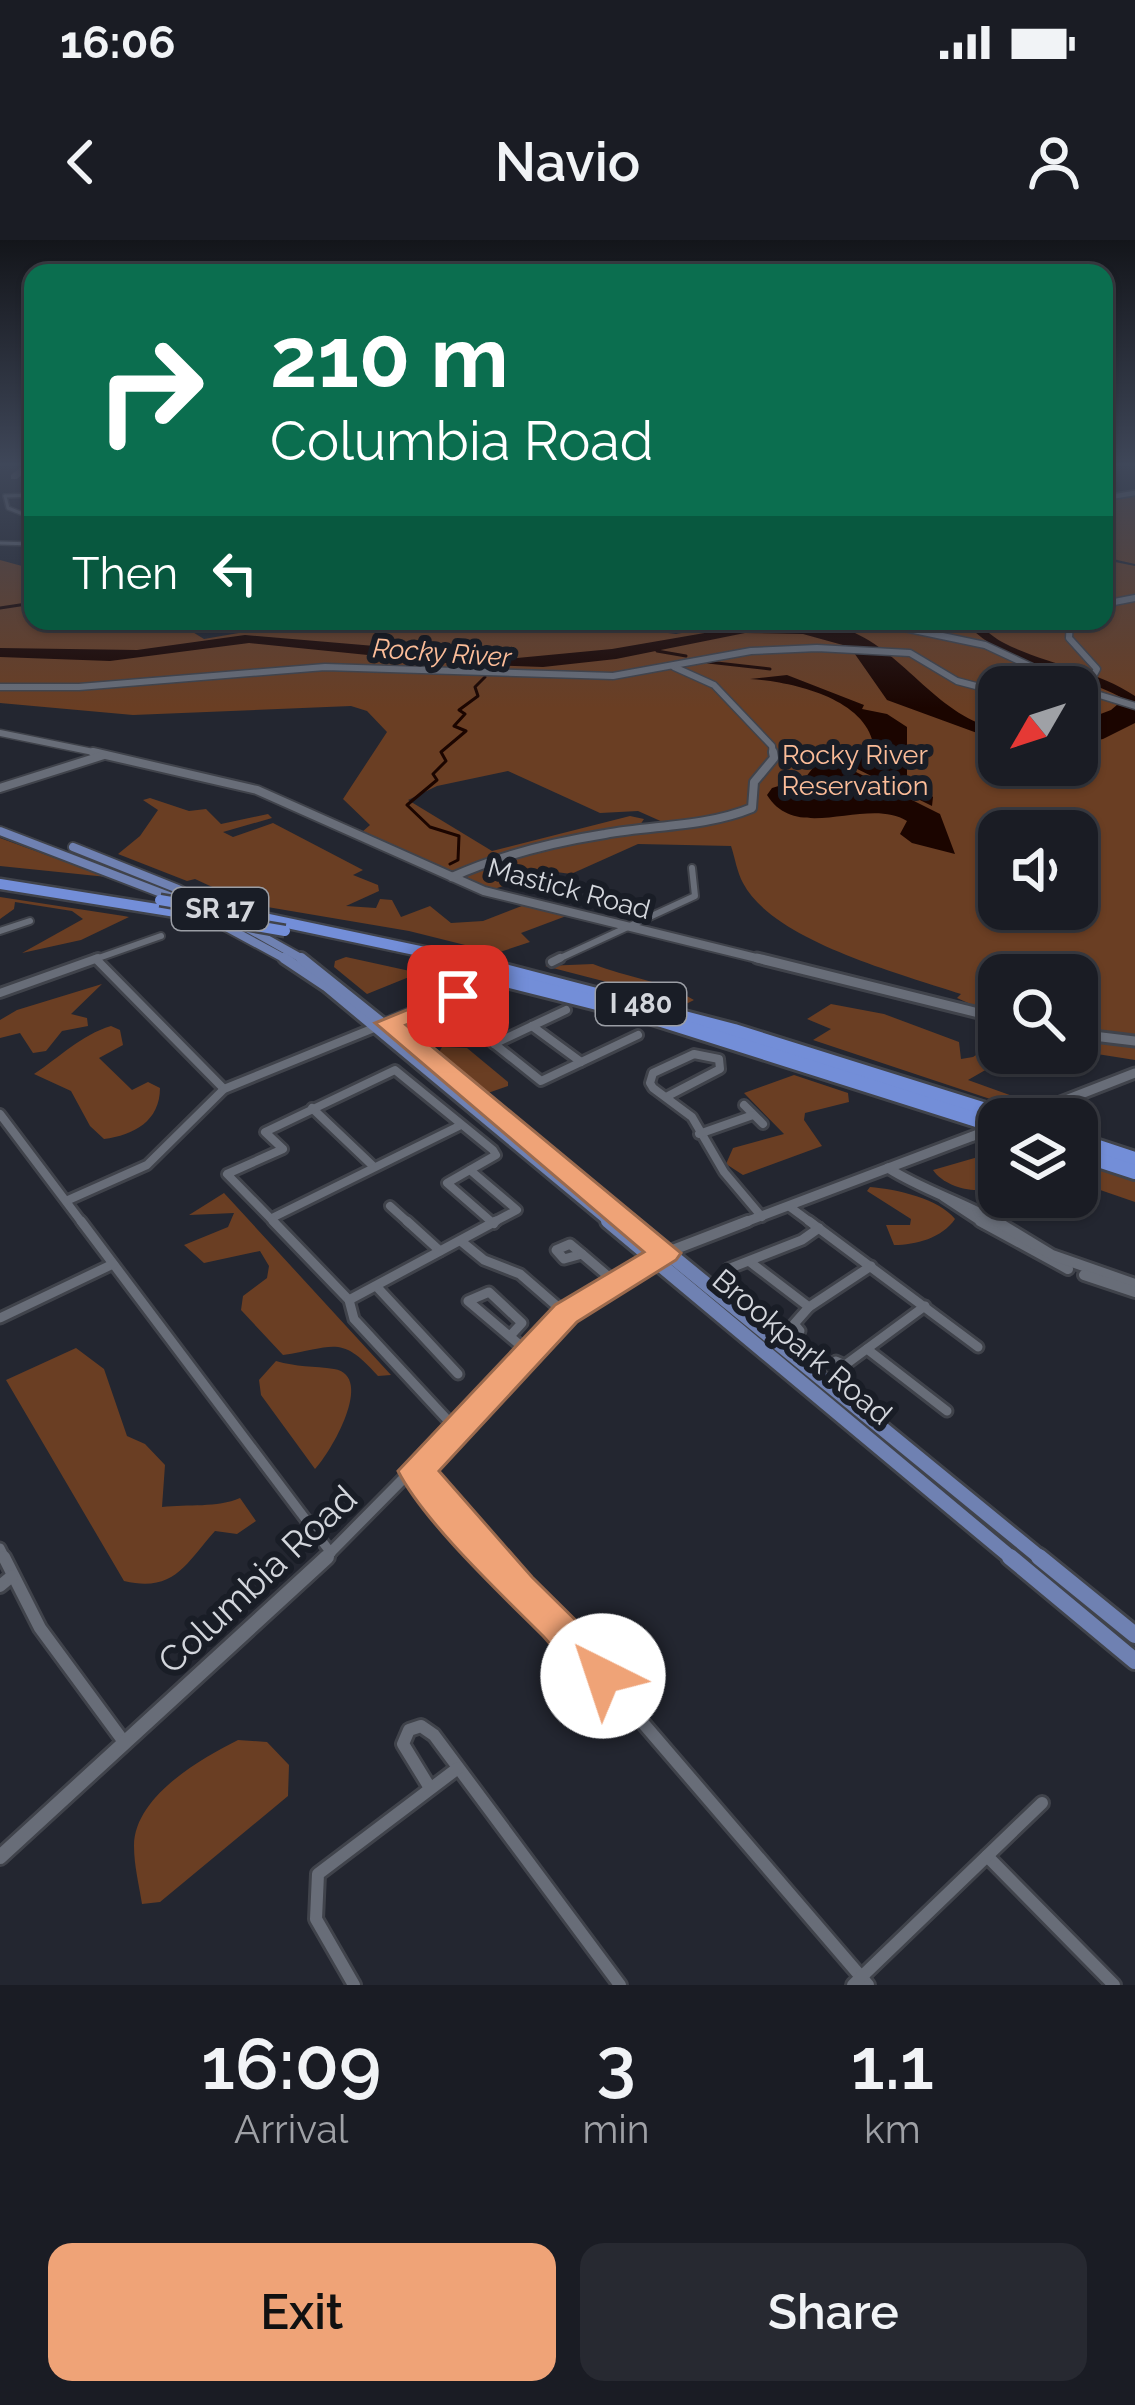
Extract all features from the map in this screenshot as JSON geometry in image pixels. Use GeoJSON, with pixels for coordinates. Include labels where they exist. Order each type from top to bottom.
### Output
{"type":"FeatureCollection","features":[{"type":"Feature","properties":{"kind":"highway","name":"I 480"},"geometry":{"type":"LineString","coordinates":[[0,880],[259,917],[467,961],[655,1008],[978,1107]]}},
{"type":"Feature","properties":{"kind":"highway","name":"I 480"},"geometry":{"type":"LineString","coordinates":[[0,880],[417,958],[649,1016],[978,1119]]}},
{"type":"Feature","properties":{"kind":"highway"},"geometry":{"type":"LineString","coordinates":[[1098,1147],[1135,1159]]}},
{"type":"Feature","properties":{"kind":"highway"},"geometry":{"type":"LineString","coordinates":[[1098,1160],[1135,1172]]}},
{"type":"Feature","properties":{"kind":"main road","name":"Brookpark Road"},"geometry":{"type":"LineString","coordinates":[[0,827],[127,874],[200,908],[278,953],[382,1025],[1135,1660]]}},
{"type":"Feature","properties":{"kind":"main road","name":"Brookpark Road"},"geometry":{"type":"LineString","coordinates":[[660,1256],[1135,1635]]}},
{"type":"Feature","properties":{"kind":"street"},"geometry":{"type":"LineString","coordinates":[[914,630],[985,645],[1030,666]]}},
{"type":"Feature","properties":{"kind":"street"},"geometry":{"type":"LineString","coordinates":[[1069,630],[1069,638],[1094,666]]}},
{"type":"Feature","properties":{"kind":"street"},"geometry":{"type":"LineString","coordinates":[[0,687],[103,686],[305,668],[598,676],[674,668],[751,652],[848,649],[922,657],[957,681],[978,686]]}},
{"type":"Feature","properties":{"kind":"street"},"geometry":{"type":"LineString","coordinates":[[452,877],[484,863],[602,834],[730,818],[752,808],[754,782],[774,758],[772,746],[715,685],[674,668]]}},
{"type":"Feature","properties":{"kind":"street"},"geometry":{"type":"LineString","coordinates":[[1098,694],[1135,706]]}},
{"type":"Feature","properties":{"kind":"street","name":"Mastick Road"},"geometry":{"type":"LineString","coordinates":[[0,733],[257,790],[484,891],[978,1013]]}},
{"type":"Feature","properties":{"kind":"street"},"geometry":{"type":"LineString","coordinates":[[0,788],[106,754]]}},
{"type":"Feature","properties":{"kind":"street"},"geometry":{"type":"LineString","coordinates":[[552,962],[695,896],[692,868]]}},
{"type":"Feature","properties":{"kind":"street"},"geometry":{"type":"LineString","coordinates":[[0,931],[30,921]]}},
{"type":"Feature","properties":{"kind":"street"},"geometry":{"type":"LineString","coordinates":[[0,993],[161,936]]}},
{"type":"Feature","properties":{"kind":"street"},"geometry":{"type":"LineString","coordinates":[[96,959],[224,1089]]}},
{"type":"Feature","properties":{"kind":"street"},"geometry":{"type":"LineString","coordinates":[[66,1201],[147,1166],[224,1089],[465,991]]}},
{"type":"Feature","properties":{"kind":"street"},"geometry":{"type":"LineString","coordinates":[[442,1002],[541,1081],[638,1034]]}},
{"type":"Feature","properties":{"kind":"street"},"geometry":{"type":"LineString","coordinates":[[494,1044],[566,1010]]}},
{"type":"Feature","properties":{"kind":"street"},"geometry":{"type":"LineString","coordinates":[[532,1026],[581,1062]]}},
{"type":"Feature","properties":{"kind":"street"},"geometry":{"type":"LineString","coordinates":[[1098,1036],[1135,1040]]}},
{"type":"Feature","properties":{"kind":"street"},"geometry":{"type":"LineString","coordinates":[[666,1097],[720,1069],[715,1056],[694,1054],[651,1076],[666,1097],[688,1113],[762,1216]]}},
{"type":"Feature","properties":{"kind":"street"},"geometry":{"type":"LineString","coordinates":[[457,1430],[354,1319],[349,1300],[227,1174],[283,1149],[265,1132],[394,1070],[459,1126],[472,1130],[496,1155],[447,1183],[494,1224]]}},
{"type":"Feature","properties":{"kind":"street"},"geometry":{"type":"LineString","coordinates":[[1071,1098],[1135,1073]]}},
{"type":"Feature","properties":{"kind":"street"},"geometry":{"type":"LineString","coordinates":[[744,1105],[763,1124]]}},
{"type":"Feature","properties":{"kind":"street"},"geometry":{"type":"LineString","coordinates":[[312,1108],[374,1167]]}},
{"type":"Feature","properties":{"kind":"street"},"geometry":{"type":"LineString","coordinates":[[0,1114],[6,1131],[66,1201],[331,1553]]}},
{"type":"Feature","properties":{"kind":"street"},"geometry":{"type":"LineString","coordinates":[[699,1134],[753,1115]]}},
{"type":"Feature","properties":{"kind":"street"},"geometry":{"type":"LineString","coordinates":[[271,1218],[459,1126]]}},
{"type":"Feature","properties":{"kind":"street","name":"Columbia Road"},"geometry":{"type":"LineString","coordinates":[[0,1857],[331,1553],[457,1430],[566,1314],[660,1256],[978,1134]]}},
{"type":"Feature","properties":{"kind":"street"},"geometry":{"type":"LineString","coordinates":[[888,1168],[1053,1263],[1135,1288]]}},
{"type":"Feature","properties":{"kind":"street"},"geometry":{"type":"LineString","coordinates":[[349,1300],[517,1210],[470,1170]]}},
{"type":"Feature","properties":{"kind":"street"},"geometry":{"type":"LineString","coordinates":[[390,1205],[440,1251]]}},
{"type":"Feature","properties":{"kind":"street"},"geometry":{"type":"LineString","coordinates":[[790,1207],[978,1347]]}},
{"type":"Feature","properties":{"kind":"street"},"geometry":{"type":"LineString","coordinates":[[728,1269],[820,1228]]}},
{"type":"Feature","properties":{"kind":"street"},"geometry":{"type":"LineString","coordinates":[[462,1242],[484,1260],[520,1274],[566,1314]]}},
{"type":"Feature","properties":{"kind":"street"},"geometry":{"type":"LineString","coordinates":[[583,1254],[616,1282]]}},
{"type":"Feature","properties":{"kind":"street"},"geometry":{"type":"LineString","coordinates":[[750,1262],[809,1307]]}},
{"type":"Feature","properties":{"kind":"street"},"geometry":{"type":"LineString","coordinates":[[0,1318],[113,1264]]}},
{"type":"Feature","properties":{"kind":"street"},"geometry":{"type":"LineString","coordinates":[[800,1331],[794,1324],[809,1307],[871,1266]]}},
{"type":"Feature","properties":{"kind":"street"},"geometry":{"type":"LineString","coordinates":[[377,1287],[458,1374]]}},
{"type":"Feature","properties":{"kind":"street"},"geometry":{"type":"LineString","coordinates":[[511,1336],[522,1323],[495,1296],[489,1292],[468,1301],[502,1335],[511,1336],[527,1351]]}},
{"type":"Feature","properties":{"kind":"street"},"geometry":{"type":"LineString","coordinates":[[836,1361],[845,1365],[926,1306]]}},
{"type":"Feature","properties":{"kind":"street"},"geometry":{"type":"LineString","coordinates":[[867,1349],[947,1411]]}},
{"type":"Feature","properties":{"kind":"street"},"geometry":{"type":"LineString","coordinates":[[416,1471],[519,1589],[572,1640],[861,1982],[1042,1803]]}},
{"type":"Feature","properties":{"kind":"street"},"geometry":{"type":"LineString","coordinates":[[0,1548],[40,1628],[124,1742]]}},
{"type":"Feature","properties":{"kind":"street"},"geometry":{"type":"LineString","coordinates":[[0,1586],[12,1576]]}},
{"type":"Feature","properties":{"kind":"street"},"geometry":{"type":"LineString","coordinates":[[430,1788],[404,1744],[409,1730],[421,1726],[434,1735],[620,1985]]}},
{"type":"Feature","properties":{"kind":"street"},"geometry":{"type":"LineString","coordinates":[[354,1985],[317,1925],[308,1898],[318,1874],[458,1768]]}},
{"type":"Feature","properties":{"kind":"street"},"geometry":{"type":"LineString","coordinates":[[987,1856],[1114,1985]]}},
{"type":"Feature","properties":{"kind":"green space"},"geometry":{"type":"Polygon","coordinates":[[[1113,544],[1135,544],[1135,564],[1113,559],[1113,544]]]}},
{"type":"Feature","properties":{"kind":"green space","name":"Rocky River Reservation"},"geometry":{"type":"Polygon","coordinates":[[[0,560],[24,567],[24,630],[189,630],[204,639],[256,630],[644,630],[676,634],[698,630],[1113,630],[1113,563],[1135,566],[1135,1039],[1098,1035],[1098,954],[978,954],[978,1008],[957,998],[961,994],[841,953],[781,922],[759,904],[741,879],[731,846],[638,844],[571,874],[549,871],[488,891],[362,832],[370,825],[343,799],[387,732],[367,711],[351,706],[133,715],[0,703],[0,560]],[[508,771],[437,786],[408,800],[492,851],[630,816],[644,819],[640,825],[665,823],[638,811],[600,813],[508,771]]]}},
{"type":"Feature","properties":{"kind":"green space"},"geometry":{"type":"Polygon","coordinates":[[[143,800],[189,811],[206,809],[221,824],[268,814],[272,818],[223,832],[233,837],[273,823],[363,870],[353,875],[378,885],[379,891],[346,906],[376,908],[380,899],[392,900],[401,917],[430,906],[451,923],[483,921],[527,904],[569,915],[521,933],[530,942],[497,953],[409,931],[249,904],[195,879],[187,881],[118,854],[140,836],[158,810],[143,800]]]}},
{"type":"Feature","properties":{"kind":"green space"},"geometry":{"type":"Polygon","coordinates":[[[0,838],[107,877],[0,866],[0,838]]]}},
{"type":"Feature","properties":{"kind":"green space"},"geometry":{"type":"Polygon","coordinates":[[[0,897],[129,917],[81,940],[22,953],[83,919],[72,911],[15,902],[14,909],[0,919],[0,897]]]}},
{"type":"Feature","properties":{"kind":"green space"},"geometry":{"type":"Polygon","coordinates":[[[346,957],[419,973],[367,994],[334,967],[335,961],[346,957]]]}},
{"type":"Feature","properties":{"kind":"green space"},"geometry":{"type":"Polygon","coordinates":[[[593,964],[694,1000],[688,1003],[545,966],[593,964]]]}},
{"type":"Feature","properties":{"kind":"green space"},"geometry":{"type":"Polygon","coordinates":[[[102,984],[71,1014],[87,1018],[88,1026],[62,1031],[46,1051],[33,1053],[20,1033],[0,1038],[0,1020],[17,1010],[102,984]]]}},
{"type":"Feature","properties":{"kind":"green space"},"geometry":{"type":"Polygon","coordinates":[[[831,1004],[884,1014],[959,1042],[961,1059],[978,1054],[978,1074],[968,1080],[1018,1098],[987,1098],[813,1040],[831,1029],[807,1019],[831,1004]]]}},
{"type":"Feature","properties":{"kind":"green space"},"geometry":{"type":"Polygon","coordinates":[[[111,1026],[120,1030],[123,1045],[99,1058],[132,1090],[148,1082],[160,1088],[150,1118],[125,1134],[104,1139],[90,1126],[71,1091],[34,1074],[80,1041],[111,1026]]]}},
{"type":"Feature","properties":{"kind":"green space"},"geometry":{"type":"Polygon","coordinates":[[[1098,1039],[1135,1044],[1135,1060],[1098,1054],[1098,1039]]]}},
{"type":"Feature","properties":{"kind":"green space"},"geometry":{"type":"Polygon","coordinates":[[[442,1047],[467,1048],[508,1086],[485,1094],[437,1056],[442,1047]]]}},
{"type":"Feature","properties":{"kind":"green space"},"geometry":{"type":"Polygon","coordinates":[[[794,1075],[848,1093],[849,1102],[805,1113],[804,1120],[822,1146],[743,1175],[726,1164],[733,1148],[784,1134],[744,1093],[794,1075]]]}},
{"type":"Feature","properties":{"kind":"green space"},"geometry":{"type":"Polygon","coordinates":[[[978,1157],[978,1190],[957,1187],[933,1170],[978,1157]]]}},
{"type":"Feature","properties":{"kind":"green space"},"geometry":{"type":"Polygon","coordinates":[[[1098,1165],[1135,1178],[1135,1202],[1098,1189],[1098,1165]]]}},
{"type":"Feature","properties":{"kind":"green space"},"geometry":{"type":"Polygon","coordinates":[[[870,1187],[917,1196],[955,1219],[928,1239],[894,1245],[886,1225],[910,1225],[911,1219],[867,1191],[870,1187]]]}},
{"type":"Feature","properties":{"kind":"green space"},"geometry":{"type":"Polygon","coordinates":[[[224,1193],[391,1375],[378,1376],[355,1354],[336,1347],[283,1355],[241,1310],[243,1296],[267,1278],[269,1266],[260,1251],[204,1263],[184,1245],[228,1227],[234,1213],[189,1215],[224,1193]]]}},
{"type":"Feature","properties":{"kind":"green space"},"geometry":{"type":"Polygon","coordinates":[[[76,1348],[104,1369],[127,1436],[145,1444],[165,1465],[162,1507],[240,1498],[256,1521],[237,1534],[215,1531],[168,1579],[141,1584],[124,1581],[6,1380],[76,1348]]]}},
{"type":"Feature","properties":{"kind":"green space"},"geometry":{"type":"Polygon","coordinates":[[[276,1361],[334,1369],[346,1375],[351,1385],[346,1416],[315,1469],[261,1395],[259,1380],[276,1361]]]}},
{"type":"Feature","properties":{"kind":"green space"},"geometry":{"type":"Polygon","coordinates":[[[238,1740],[267,1742],[289,1765],[288,1796],[160,1902],[142,1904],[134,1846],[145,1811],[188,1769],[238,1740]]]}},
{"type":"Feature","properties":{"kind":"water","name":"Rocky River"},"geometry":{"type":"Polygon","coordinates":[[[722,630],[846,630],[888,654],[940,699],[978,723],[978,733],[887,700],[850,647],[803,634],[745,633],[616,659],[543,667],[457,664],[249,643],[110,661],[0,657],[0,648],[137,650],[245,635],[517,658],[612,649],[722,630]]]}},
{"type":"Feature","properties":{"kind":"water"},"geometry":{"type":"Polygon","coordinates":[[[974,630],[985,630],[1020,650],[1066,666],[1040,666],[998,648],[974,630]]]}},
{"type":"Feature","properties":{"kind":"water"},"geometry":{"type":"Polygon","coordinates":[[[787,675],[864,705],[862,709],[887,714],[907,727],[907,777],[933,797],[932,806],[835,758],[858,757],[874,748],[869,731],[844,705],[807,689],[750,679],[787,675]]]}},
{"type":"Feature","properties":{"kind":"water"},"geometry":{"type":"Polygon","coordinates":[[[1098,677],[1135,696],[1135,723],[1098,740],[1098,715],[1124,699],[1098,687],[1098,677]]]}},
{"type":"Feature","properties":{"kind":"water"},"geometry":{"type":"Polygon","coordinates":[[[828,758],[940,814],[955,854],[912,843],[900,834],[907,821],[891,815],[796,816],[780,809],[767,795],[772,788],[805,778],[828,758]]]}},
{"type":"Feature","properties":{"kind":"waterway"},"geometry":{"type":"LineString","coordinates":[[0,608],[24,604]]}},
{"type":"Feature","properties":{"kind":"waterway"},"geometry":{"type":"LineString","coordinates":[[657,651],[686,656]]}},
{"type":"Feature","properties":{"kind":"waterway"},"geometry":{"type":"LineString","coordinates":[[708,662],[770,669]]}},
{"type":"Feature","properties":{"kind":"waterway","name":"Rocky River"},"geometry":{"type":"LineString","coordinates":[[450,864],[458,860],[459,836],[430,827],[407,805],[437,780],[433,774],[446,761],[441,752],[466,731],[454,726],[465,714],[459,710],[478,696],[475,687],[485,677]]}},
{"type":"Feature","properties":{"kind":"route"},"geometry":{"type":"LineString","coordinates":[[458,996],[388,1023],[665,1253],[566,1314],[416,1471],[603,1676]]}}]}
